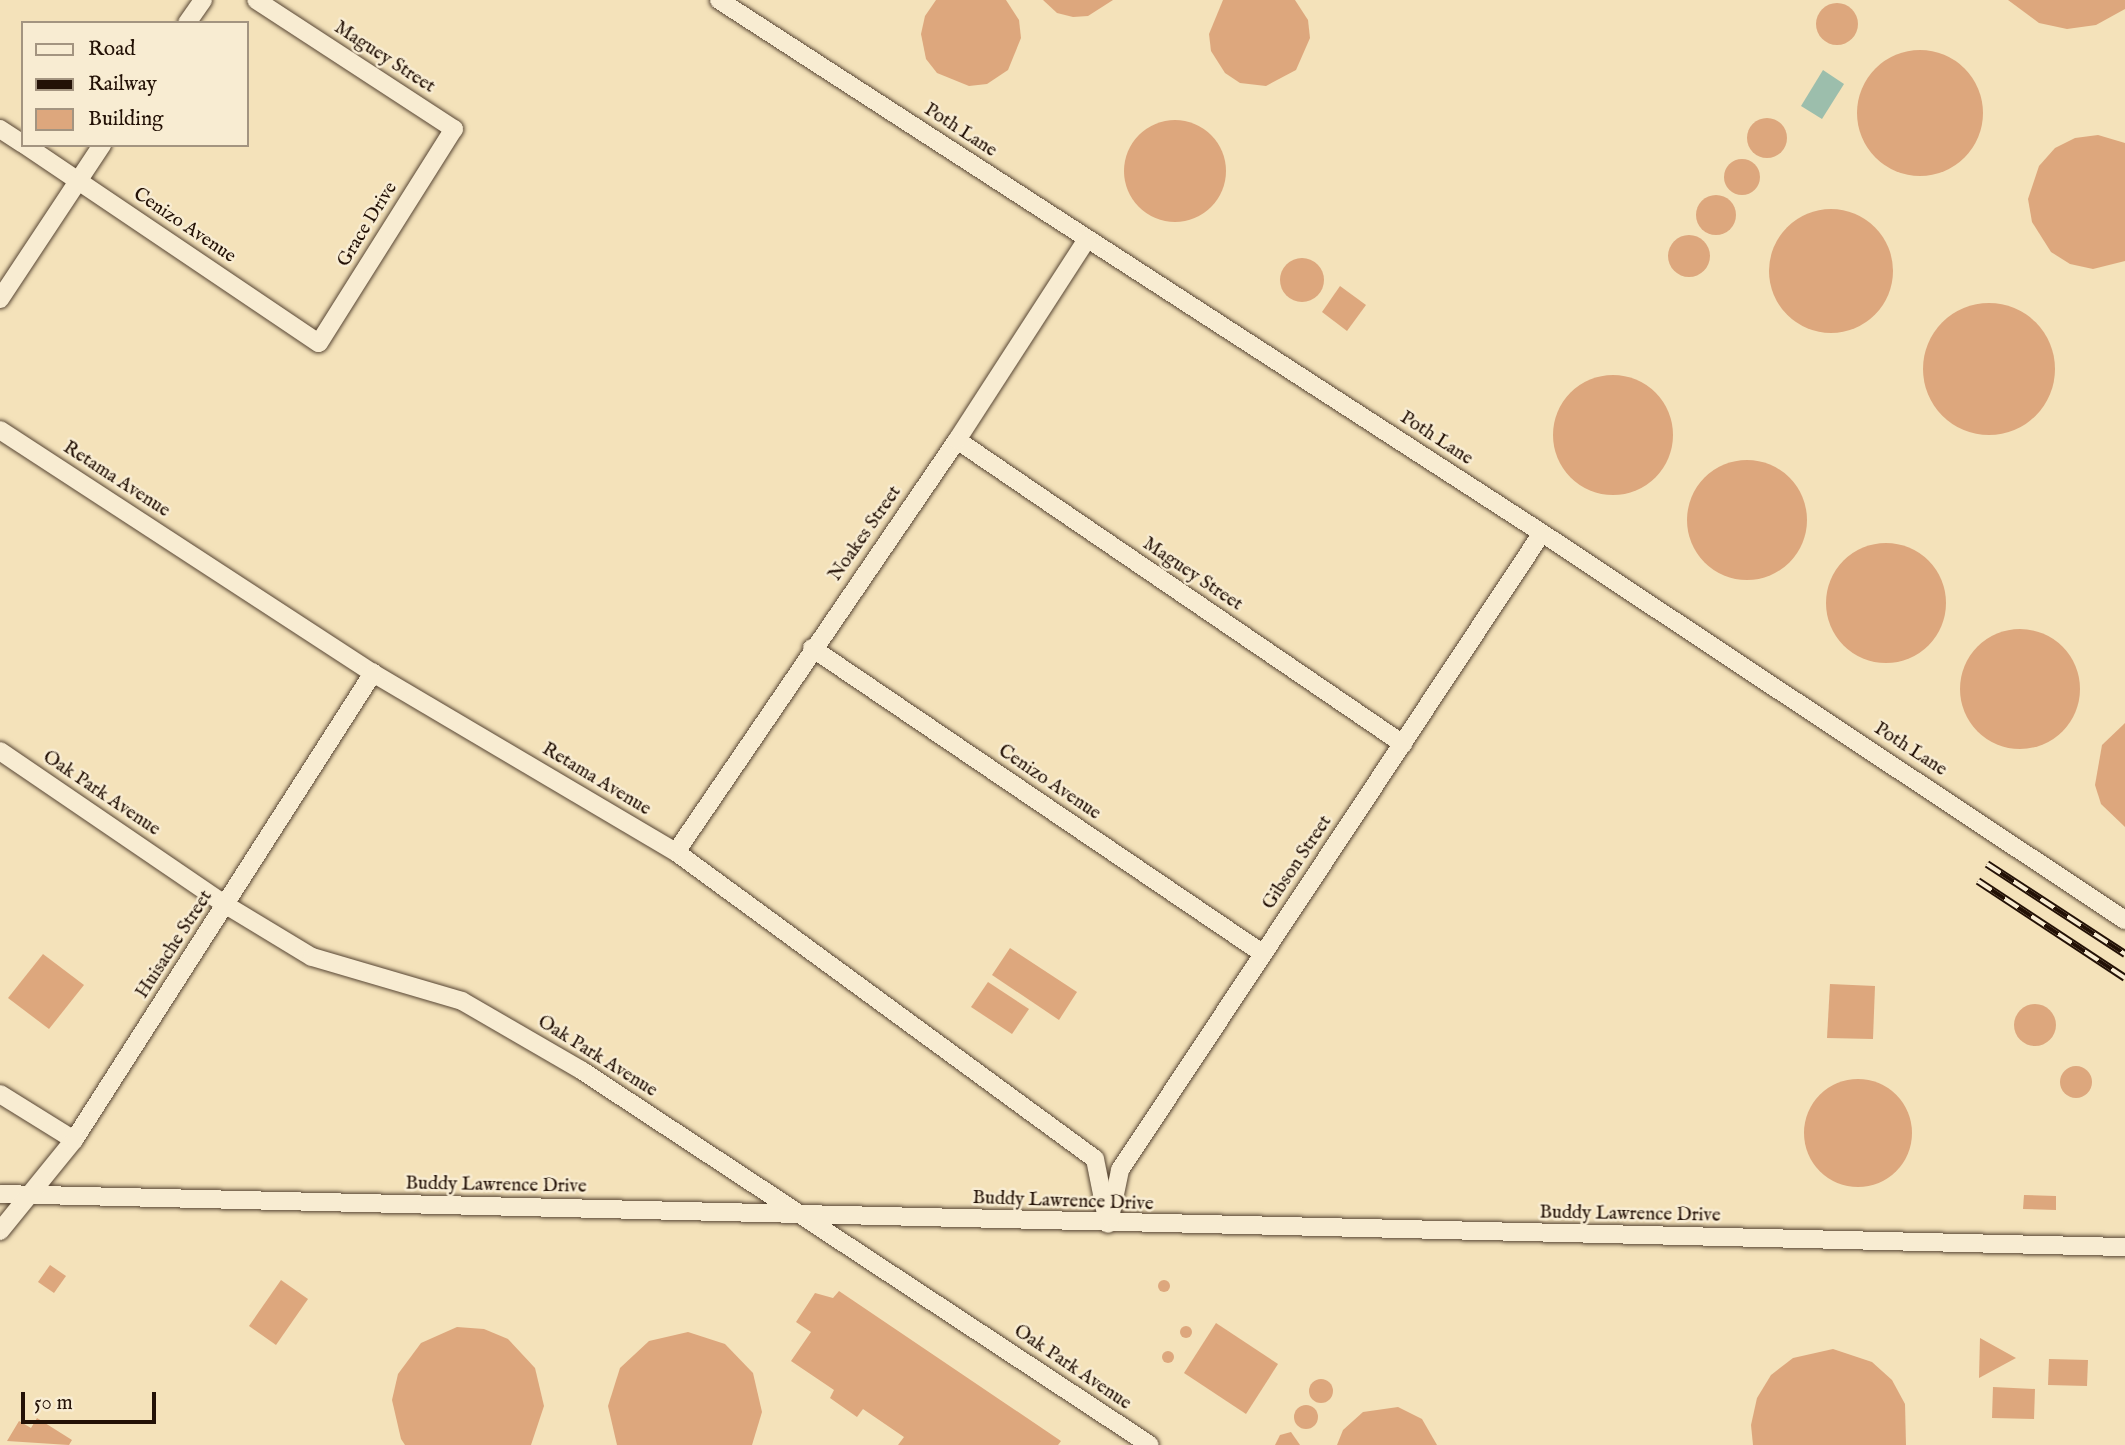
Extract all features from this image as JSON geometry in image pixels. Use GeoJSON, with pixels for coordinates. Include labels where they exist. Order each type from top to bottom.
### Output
{"type":"FeatureCollection","features":[{"type":"Feature","properties":{"kind":"street"},"geometry":{"type":"LineString","coordinates":[[188,21],[203,0]]}},
{"type":"Feature","properties":{"kind":"street","name":"Maguey Street"},"geometry":{"type":"LineString","coordinates":[[256,0],[454,129]]}},
{"type":"Feature","properties":{"kind":"street","name":"Poth Lane"},"geometry":{"type":"LineString","coordinates":[[719,0],[1542,533],[2125,920]]}},
{"type":"Feature","properties":{"kind":"street","name":"Cenizo Avenue"},"geometry":{"type":"LineString","coordinates":[[0,129],[21,142]]}},
{"type":"Feature","properties":{"kind":"street","name":"Grace Drive"},"geometry":{"type":"LineString","coordinates":[[319,343],[454,129]]}},
{"type":"Feature","properties":{"kind":"street","name":"Cenizo Avenue"},"geometry":{"type":"LineString","coordinates":[[28,147],[319,343]]}},
{"type":"Feature","properties":{"kind":"street"},"geometry":{"type":"LineString","coordinates":[[0,299],[101,147]]}},
{"type":"Feature","properties":{"kind":"street","name":"Noakes Street"},"geometry":{"type":"LineString","coordinates":[[676,852],[812,648],[957,440],[1087,239]]}},
{"type":"Feature","properties":{"kind":"street","name":"Retama Avenue"},"geometry":{"type":"LineString","coordinates":[[0,430],[373,673],[676,852],[1095,1159],[1108,1224]]}},
{"type":"Feature","properties":{"kind":"street","name":"Maguey Street"},"geometry":{"type":"LineString","coordinates":[[957,440],[1403,744]]}},
{"type":"Feature","properties":{"kind":"street","name":"Gibson Street"},"geometry":{"type":"LineString","coordinates":[[1108,1224],[1120,1170],[1542,533]]}},
{"type":"Feature","properties":{"kind":"street","name":"Cenizo Avenue"},"geometry":{"type":"LineString","coordinates":[[812,648],[1262,953]]}},
{"type":"Feature","properties":{"kind":"street","name":"Huisache Street"},"geometry":{"type":"LineString","coordinates":[[0,1231],[74,1140],[373,673]]}},
{"type":"Feature","properties":{"kind":"street","name":"Oak Park Avenue"},"geometry":{"type":"LineString","coordinates":[[0,751],[226,905],[313,957],[462,1001],[581,1070],[1150,1445]]}},
{"type":"Feature","properties":{"kind":"street"},"geometry":{"type":"LineString","coordinates":[[0,1094],[74,1140]]}},
{"type":"Feature","properties":{"kind":"street","name":"Buddy Lawrence Drive"},"geometry":{"type":"LineString","coordinates":[[0,1194],[1108,1224],[2125,1247]]}},
{"type":"Feature","properties":{"kind":"shaded area"},"geometry":{"type":"Polygon","coordinates":[[[1823,70],[1844,84],[1822,119],[1801,106],[1823,70]]]}},
{"type":"Feature","properties":{"kind":"building"},"geometry":{"type":"Polygon","coordinates":[[[936,0],[1006,0],[1019,20],[1021,38],[1008,70],[987,84],[969,86],[937,73],[926,59],[921,34],[925,16],[936,0]]]}},
{"type":"Feature","properties":{"kind":"building"},"geometry":{"type":"Polygon","coordinates":[[[1043,0],[1113,0],[1088,16],[1073,17],[1057,13],[1043,0]]]}},
{"type":"Feature","properties":{"kind":"building"},"geometry":{"type":"Polygon","coordinates":[[[1223,0],[1295,0],[1308,20],[1310,38],[1296,70],[1266,86],[1240,83],[1225,73],[1211,51],[1209,34],[1223,0]]]}},
{"type":"Feature","properties":{"kind":"building"},"geometry":{"type":"Polygon","coordinates":[[[2008,0],[2125,0],[2125,9],[2096,25],[2067,29],[2039,23],[2008,0]]]}},
{"type":"Feature","properties":{"kind":"building"},"geometry":{"type":"Polygon","coordinates":[[[1837,3],[1852,9],[1858,24],[1852,39],[1837,45],[1822,39],[1816,24],[1822,9],[1837,3]]]}},
{"type":"Feature","properties":{"kind":"building"},"geometry":{"type":"Polygon","coordinates":[[[1920,50],[1944,55],[1964,69],[1978,89],[1983,113],[1978,137],[1964,157],[1944,171],[1920,176],[1896,171],[1876,157],[1862,137],[1857,113],[1862,89],[1876,69],[1896,55],[1920,50]]]}},
{"type":"Feature","properties":{"kind":"building"},"geometry":{"type":"Polygon","coordinates":[[[1767,118],[1781,124],[1787,138],[1781,152],[1767,158],[1753,152],[1747,138],[1753,124],[1767,118]]]}},
{"type":"Feature","properties":{"kind":"building"},"geometry":{"type":"Polygon","coordinates":[[[1175,120],[1194,124],[1211,135],[1222,152],[1226,171],[1222,190],[1211,207],[1194,218],[1175,222],[1156,218],[1139,207],[1128,190],[1124,171],[1128,152],[1139,135],[1156,124],[1175,120]]]}},
{"type":"Feature","properties":{"kind":"building"},"geometry":{"type":"Polygon","coordinates":[[[2098,135],[2125,143],[2125,261],[2093,269],[2070,264],[2051,252],[2032,222],[2028,199],[2039,166],[2055,148],[2075,138],[2098,135]]]}},
{"type":"Feature","properties":{"kind":"building"},"geometry":{"type":"Polygon","coordinates":[[[1742,159],[1755,164],[1760,177],[1755,190],[1742,195],[1729,190],[1724,177],[1729,164],[1742,159]]]}},
{"type":"Feature","properties":{"kind":"building"},"geometry":{"type":"Polygon","coordinates":[[[1716,195],[1730,201],[1736,215],[1730,229],[1716,235],[1702,229],[1696,215],[1702,201],[1716,195]]]}},
{"type":"Feature","properties":{"kind":"building"},"geometry":{"type":"Polygon","coordinates":[[[1831,209],[1855,213],[1875,227],[1889,247],[1893,271],[1889,295],[1875,315],[1855,329],[1831,333],[1807,329],[1787,315],[1773,295],[1769,271],[1773,247],[1787,227],[1807,213],[1831,209]]]}},
{"type":"Feature","properties":{"kind":"building"},"geometry":{"type":"Polygon","coordinates":[[[1689,235],[1704,241],[1710,256],[1704,271],[1689,277],[1674,271],[1668,256],[1674,241],[1689,235]]]}},
{"type":"Feature","properties":{"kind":"building"},"geometry":{"type":"Polygon","coordinates":[[[1302,258],[1317,265],[1324,280],[1317,295],[1302,302],[1287,295],[1280,280],[1287,265],[1302,258]]]}},
{"type":"Feature","properties":{"kind":"building"},"geometry":{"type":"Polygon","coordinates":[[[1340,286],[1366,305],[1347,331],[1322,312],[1340,286]]]}},
{"type":"Feature","properties":{"kind":"building"},"geometry":{"type":"Polygon","coordinates":[[[1989,303],[2014,308],[2036,322],[2050,344],[2055,369],[2050,394],[2036,416],[2014,430],[1989,435],[1964,430],[1942,416],[1928,394],[1923,369],[1928,344],[1942,322],[1964,308],[1989,303]]]}},
{"type":"Feature","properties":{"kind":"building"},"geometry":{"type":"Polygon","coordinates":[[[1613,375],[1636,380],[1655,393],[1668,412],[1673,435],[1668,458],[1655,477],[1636,490],[1613,495],[1590,490],[1571,477],[1558,458],[1553,435],[1558,412],[1571,393],[1590,380],[1613,375]]]}},
{"type":"Feature","properties":{"kind":"building"},"geometry":{"type":"Polygon","coordinates":[[[1747,460],[1770,465],[1789,478],[1802,497],[1807,520],[1802,543],[1789,562],[1770,575],[1747,580],[1724,575],[1705,562],[1692,543],[1687,520],[1692,497],[1705,478],[1724,465],[1747,460]]]}},
{"type":"Feature","properties":{"kind":"building"},"geometry":{"type":"Polygon","coordinates":[[[1886,543],[1909,548],[1928,561],[1941,580],[1946,603],[1941,626],[1928,645],[1909,658],[1886,663],[1863,658],[1844,645],[1831,626],[1826,603],[1831,580],[1844,561],[1863,548],[1886,543]]]}},
{"type":"Feature","properties":{"kind":"building"},"geometry":{"type":"Polygon","coordinates":[[[2020,629],[2043,634],[2062,647],[2075,666],[2080,689],[2075,712],[2062,731],[2043,744],[2020,749],[1997,744],[1978,731],[1965,712],[1960,689],[1965,666],[1978,647],[1997,634],[2020,629]]]}},
{"type":"Feature","properties":{"kind":"building"},"geometry":{"type":"Polygon","coordinates":[[[2125,723],[2125,827],[2101,804],[2095,785],[2102,745],[2125,723]]]}},
{"type":"Feature","properties":{"kind":"building"},"geometry":{"type":"Polygon","coordinates":[[[1010,948],[1077,992],[1059,1020],[992,975],[1010,948]]]}},
{"type":"Feature","properties":{"kind":"building"},"geometry":{"type":"Polygon","coordinates":[[[43,954],[84,985],[49,1029],[8,998],[43,954]]]}},
{"type":"Feature","properties":{"kind":"building"},"geometry":{"type":"Polygon","coordinates":[[[988,982],[1029,1009],[1012,1034],[971,1007],[988,982]]]}},
{"type":"Feature","properties":{"kind":"building"},"geometry":{"type":"Polygon","coordinates":[[[1830,984],[1875,986],[1873,1039],[1827,1038],[1830,984]]]}},
{"type":"Feature","properties":{"kind":"building"},"geometry":{"type":"Polygon","coordinates":[[[2035,1004],[2050,1010],[2056,1025],[2050,1040],[2035,1046],[2020,1040],[2014,1025],[2020,1010],[2035,1004]]]}},
{"type":"Feature","properties":{"kind":"building"},"geometry":{"type":"Polygon","coordinates":[[[2076,1066],[2087,1071],[2092,1082],[2087,1093],[2076,1098],[2065,1093],[2060,1082],[2065,1071],[2076,1066]]]}},
{"type":"Feature","properties":{"kind":"building"},"geometry":{"type":"Polygon","coordinates":[[[1858,1079],[1879,1083],[1896,1095],[1908,1112],[1912,1133],[1908,1154],[1896,1171],[1879,1183],[1858,1187],[1837,1183],[1820,1171],[1808,1154],[1804,1133],[1808,1112],[1820,1095],[1837,1083],[1858,1079]]]}},
{"type":"Feature","properties":{"kind":"building"},"geometry":{"type":"Polygon","coordinates":[[[2024,1195],[2056,1196],[2056,1210],[2023,1209],[2024,1195]]]}},
{"type":"Feature","properties":{"kind":"building"},"geometry":{"type":"Polygon","coordinates":[[[50,1265],[66,1276],[54,1293],[38,1282],[50,1265]]]}},
{"type":"Feature","properties":{"kind":"building"},"geometry":{"type":"Polygon","coordinates":[[[281,1280],[308,1299],[276,1345],[249,1326],[281,1280]]]}},
{"type":"Feature","properties":{"kind":"building"},"geometry":{"type":"Polygon","coordinates":[[[1164,1280],[1170,1286],[1164,1292],[1158,1286],[1164,1280]]]}},
{"type":"Feature","properties":{"kind":"building"},"geometry":{"type":"Polygon","coordinates":[[[839,1291],[1061,1441],[1058,1445],[898,1445],[904,1437],[863,1409],[857,1417],[830,1398],[834,1390],[791,1361],[811,1332],[796,1322],[815,1293],[833,1298],[839,1291]]]}},
{"type":"Feature","properties":{"kind":"building"},"geometry":{"type":"Polygon","coordinates":[[[1216,1323],[1278,1364],[1246,1414],[1184,1373],[1216,1323]]]}},
{"type":"Feature","properties":{"kind":"building"},"geometry":{"type":"Polygon","coordinates":[[[1186,1326],[1192,1332],[1186,1338],[1180,1332],[1186,1326]]]}},
{"type":"Feature","properties":{"kind":"building"},"geometry":{"type":"Polygon","coordinates":[[[457,1327],[484,1329],[508,1339],[535,1368],[544,1406],[531,1445],[405,1445],[401,1439],[392,1400],[398,1374],[421,1343],[457,1327]]]}},
{"type":"Feature","properties":{"kind":"building"},"geometry":{"type":"Polygon","coordinates":[[[688,1332],[725,1344],[753,1373],[762,1412],[752,1445],[617,1445],[608,1406],[620,1368],[649,1341],[688,1332]]]}},
{"type":"Feature","properties":{"kind":"building"},"geometry":{"type":"Polygon","coordinates":[[[1980,1338],[2016,1358],[1979,1378],[1980,1338]]]}},
{"type":"Feature","properties":{"kind":"building"},"geometry":{"type":"Polygon","coordinates":[[[1833,1349],[1872,1362],[1892,1380],[1905,1404],[1906,1445],[1753,1445],[1751,1425],[1757,1398],[1771,1375],[1793,1358],[1833,1349]]]}},
{"type":"Feature","properties":{"kind":"building"},"geometry":{"type":"Polygon","coordinates":[[[1168,1351],[1174,1357],[1168,1363],[1162,1357],[1168,1351]]]}},
{"type":"Feature","properties":{"kind":"building"},"geometry":{"type":"Polygon","coordinates":[[[2049,1359],[2088,1360],[2087,1386],[2048,1385],[2049,1359]]]}},
{"type":"Feature","properties":{"kind":"building"},"geometry":{"type":"Polygon","coordinates":[[[1321,1379],[1330,1382],[1333,1391],[1330,1400],[1321,1403],[1312,1400],[1309,1391],[1312,1382],[1321,1379]]]}},
{"type":"Feature","properties":{"kind":"building"},"geometry":{"type":"Polygon","coordinates":[[[1993,1387],[2035,1389],[2034,1419],[1992,1418],[1993,1387]]]}},
{"type":"Feature","properties":{"kind":"building"},"geometry":{"type":"Polygon","coordinates":[[[1306,1405],[1315,1408],[1318,1417],[1315,1426],[1306,1429],[1297,1426],[1294,1417],[1297,1408],[1306,1405]]]}},
{"type":"Feature","properties":{"kind":"building"},"geometry":{"type":"Polygon","coordinates":[[[1398,1407],[1422,1419],[1437,1445],[1337,1445],[1343,1430],[1363,1412],[1398,1407]]]}},
{"type":"Feature","properties":{"kind":"building"},"geometry":{"type":"Polygon","coordinates":[[[37,1418],[72,1440],[69,1445],[7,1441],[19,1421],[31,1428],[37,1418]]]}},
{"type":"Feature","properties":{"kind":"building"},"geometry":{"type":"Polygon","coordinates":[[[1291,1432],[1300,1445],[1275,1445],[1280,1435],[1291,1432]]]}},
{"type":"Feature","properties":{"kind":"railway"},"geometry":{"type":"LineString","coordinates":[[1987,864],[2125,954]]}},
{"type":"Feature","properties":{"kind":"railway"},"geometry":{"type":"LineString","coordinates":[[1978,881],[2125,978]]}}]}
